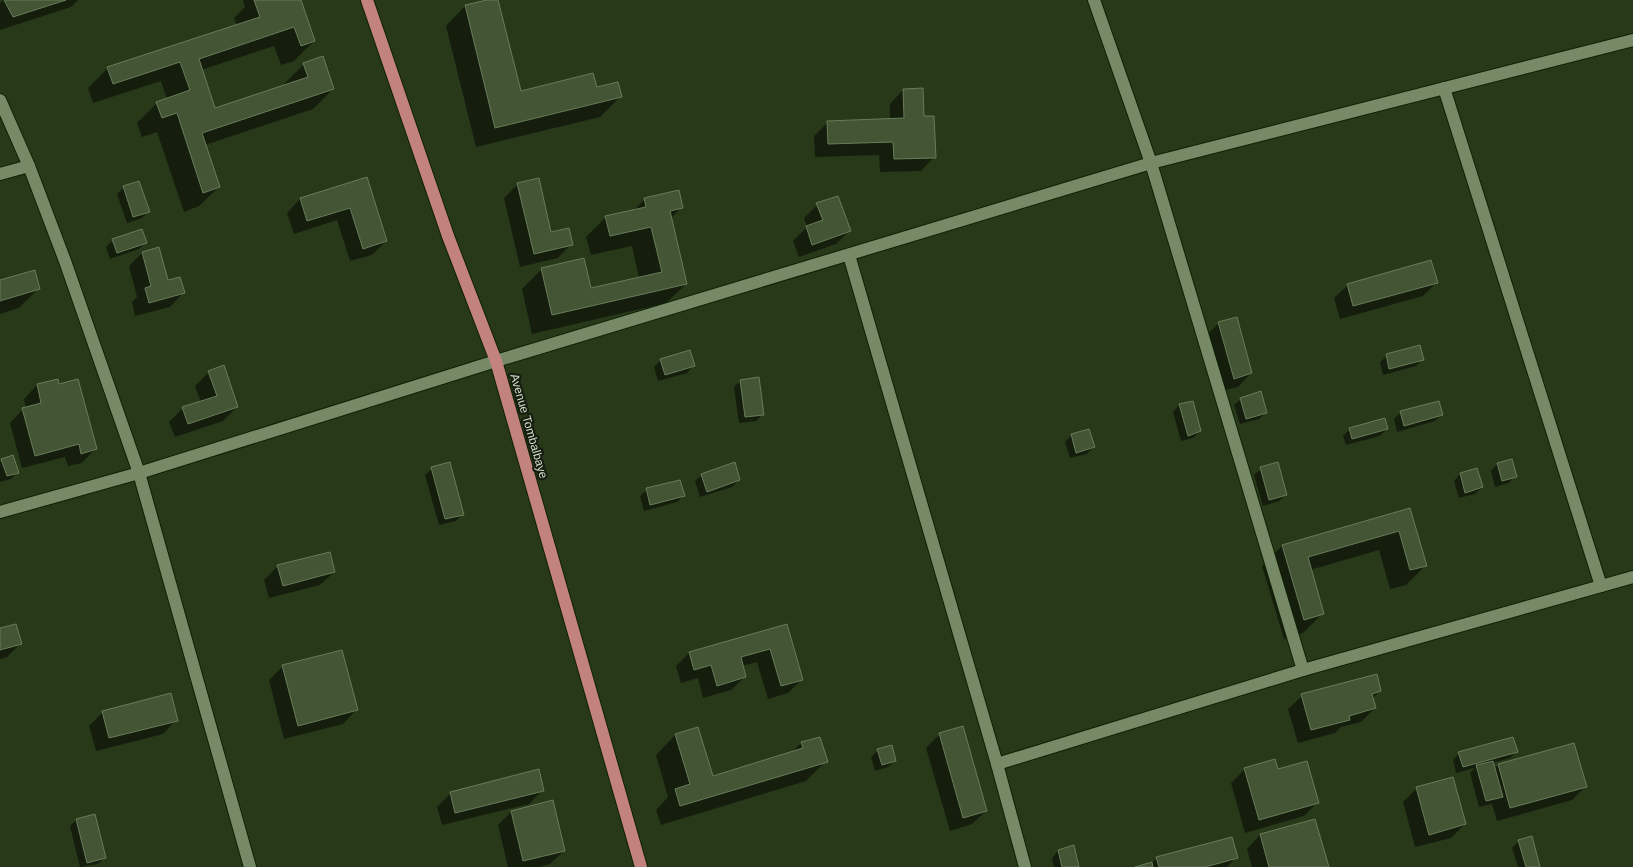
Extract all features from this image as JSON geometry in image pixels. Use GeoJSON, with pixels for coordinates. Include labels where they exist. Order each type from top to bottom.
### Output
{"type":"FeatureCollection","features":[{"type":"Feature","properties":{"kind":"main road","name":"Avenue Tombalbaye"},"geometry":{"type":"LineString","coordinates":[[367,0],[448,236],[496,361],[641,867]]}},
{"type":"Feature","properties":{"kind":"street"},"geometry":{"type":"LineString","coordinates":[[1094,0],[1151,163],[1303,670]]}},
{"type":"Feature","properties":{"kind":"street"},"geometry":{"type":"LineString","coordinates":[[0,512],[139,473],[496,361],[1151,163],[1633,40]]}},
{"type":"Feature","properties":{"kind":"street"},"geometry":{"type":"LineString","coordinates":[[1444,88],[1601,586]]}},
{"type":"Feature","properties":{"kind":"street"},"geometry":{"type":"LineString","coordinates":[[0,100],[29,166],[65,262],[139,473],[250,867]]}},
{"type":"Feature","properties":{"kind":"street"},"geometry":{"type":"LineString","coordinates":[[0,174],[29,166]]}},
{"type":"Feature","properties":{"kind":"street"},"geometry":{"type":"LineString","coordinates":[[849,255],[997,764],[1025,867]]}},
{"type":"Feature","properties":{"kind":"street"},"geometry":{"type":"LineString","coordinates":[[997,764],[1303,670],[1633,577]]}},
{"type":"Feature","properties":{"kind":"building"},"geometry":{"type":"Polygon","coordinates":[[[4,0],[66,0],[13,17],[4,0]]]}},
{"type":"Feature","properties":{"kind":"building"},"geometry":{"type":"Polygon","coordinates":[[[254,0],[301,0],[315,41],[301,46],[294,27],[199,59],[215,108],[308,77],[303,63],[323,56],[334,89],[202,133],[220,187],[203,193],[177,113],[162,118],[156,102],[190,90],[180,62],[113,84],[107,67],[260,17],[254,0]]]}},
{"type":"Feature","properties":{"kind":"building"},"geometry":{"type":"Polygon","coordinates":[[[487,0],[498,0],[521,91],[593,73],[597,87],[618,82],[622,97],[495,128],[465,5],[487,0]]]}},
{"type":"Feature","properties":{"kind":"building"},"geometry":{"type":"Polygon","coordinates":[[[923,88],[924,116],[934,116],[936,158],[894,159],[893,142],[828,144],[827,121],[904,118],[903,89],[923,88]]]}},
{"type":"Feature","properties":{"kind":"building"},"geometry":{"type":"Polygon","coordinates":[[[367,177],[387,241],[363,249],[350,208],[307,221],[300,198],[367,177]]]}},
{"type":"Feature","properties":{"kind":"building"},"geometry":{"type":"Polygon","coordinates":[[[539,178],[551,232],[569,228],[573,245],[534,254],[517,183],[539,178]]]}},
{"type":"Feature","properties":{"kind":"building"},"geometry":{"type":"Polygon","coordinates":[[[139,181],[150,212],[133,217],[123,186],[139,181]]]}},
{"type":"Feature","properties":{"kind":"building"},"geometry":{"type":"Polygon","coordinates":[[[679,190],[683,208],[670,211],[687,284],[552,315],[541,268],[584,258],[591,288],[662,272],[651,227],[610,236],[605,216],[646,207],[644,198],[679,190]]]}},
{"type":"Feature","properties":{"kind":"building"},"geometry":{"type":"Polygon","coordinates":[[[838,196],[851,231],[812,245],[806,226],[823,220],[816,203],[838,196]]]}},
{"type":"Feature","properties":{"kind":"building"},"geometry":{"type":"Polygon","coordinates":[[[142,229],[147,243],[117,253],[112,239],[142,229]]]}},
{"type":"Feature","properties":{"kind":"building"},"geometry":{"type":"Polygon","coordinates":[[[159,247],[168,280],[180,277],[185,293],[149,303],[145,288],[151,286],[142,252],[159,247]]]}},
{"type":"Feature","properties":{"kind":"building"},"geometry":{"type":"Polygon","coordinates":[[[1431,260],[1438,283],[1353,306],[1347,284],[1431,260]]]}},
{"type":"Feature","properties":{"kind":"building"},"geometry":{"type":"Polygon","coordinates":[[[35,270],[40,289],[0,301],[0,280],[35,270]]]}},
{"type":"Feature","properties":{"kind":"building"},"geometry":{"type":"Polygon","coordinates":[[[1237,317],[1252,373],[1234,379],[1218,322],[1237,317]]]}},
{"type":"Feature","properties":{"kind":"building"},"geometry":{"type":"Polygon","coordinates":[[[1420,345],[1424,360],[1389,369],[1386,354],[1420,345]]]}},
{"type":"Feature","properties":{"kind":"building"},"geometry":{"type":"Polygon","coordinates":[[[690,350],[695,366],[665,375],[660,359],[690,350]]]}},
{"type":"Feature","properties":{"kind":"building"},"geometry":{"type":"Polygon","coordinates":[[[224,365],[238,407],[188,424],[182,407],[217,396],[208,371],[224,365]]]}},
{"type":"Feature","properties":{"kind":"building"},"geometry":{"type":"Polygon","coordinates":[[[759,377],[764,415],[745,417],[740,380],[759,377]]]}},
{"type":"Feature","properties":{"kind":"building"},"geometry":{"type":"Polygon","coordinates":[[[58,379],[59,384],[78,379],[97,449],[81,454],[79,444],[35,456],[22,408],[41,403],[37,384],[58,379]]]}},
{"type":"Feature","properties":{"kind":"building"},"geometry":{"type":"Polygon","coordinates":[[[1261,391],[1267,413],[1246,419],[1240,398],[1261,391]]]}},
{"type":"Feature","properties":{"kind":"building"},"geometry":{"type":"Polygon","coordinates":[[[1193,401],[1201,431],[1188,436],[1179,404],[1193,401]]]}},
{"type":"Feature","properties":{"kind":"building"},"geometry":{"type":"Polygon","coordinates":[[[1439,401],[1443,415],[1404,426],[1400,411],[1439,401]]]}},
{"type":"Feature","properties":{"kind":"building"},"geometry":{"type":"Polygon","coordinates":[[[1385,418],[1388,429],[1352,439],[1349,428],[1385,418]]]}},
{"type":"Feature","properties":{"kind":"building"},"geometry":{"type":"Polygon","coordinates":[[[1089,429],[1095,447],[1076,453],[1071,434],[1089,429]]]}},
{"type":"Feature","properties":{"kind":"building"},"geometry":{"type":"Polygon","coordinates":[[[13,455],[19,473],[7,476],[1,459],[13,455]]]}},
{"type":"Feature","properties":{"kind":"building"},"geometry":{"type":"Polygon","coordinates":[[[1512,459],[1517,477],[1502,481],[1497,463],[1512,459]]]}},
{"type":"Feature","properties":{"kind":"building"},"geometry":{"type":"Polygon","coordinates":[[[450,462],[464,515],[445,519],[431,467],[450,462]]]}},
{"type":"Feature","properties":{"kind":"building"},"geometry":{"type":"Polygon","coordinates":[[[735,462],[740,480],[707,492],[701,474],[735,462]]]}},
{"type":"Feature","properties":{"kind":"building"},"geometry":{"type":"Polygon","coordinates":[[[1278,462],[1287,495],[1269,500],[1260,467],[1278,462]]]}},
{"type":"Feature","properties":{"kind":"building"},"geometry":{"type":"Polygon","coordinates":[[[1477,468],[1483,487],[1465,493],[1460,473],[1477,468]]]}},
{"type":"Feature","properties":{"kind":"building"},"geometry":{"type":"Polygon","coordinates":[[[680,480],[685,496],[650,505],[646,488],[680,480]]]}},
{"type":"Feature","properties":{"kind":"building"},"geometry":{"type":"Polygon","coordinates":[[[1410,508],[1427,566],[1410,570],[1399,531],[1308,557],[1324,614],[1304,620],[1282,545],[1410,508]]]}},
{"type":"Feature","properties":{"kind":"building"},"geometry":{"type":"Polygon","coordinates":[[[330,552],[335,572],[283,586],[277,565],[330,552]]]}},
{"type":"Feature","properties":{"kind":"building"},"geometry":{"type":"Polygon","coordinates":[[[16,624],[22,644],[0,650],[0,628],[16,624]]]}},
{"type":"Feature","properties":{"kind":"building"},"geometry":{"type":"Polygon","coordinates":[[[787,624],[803,680],[781,686],[770,649],[741,657],[746,677],[717,686],[711,665],[694,670],[689,652],[787,624]]]}},
{"type":"Feature","properties":{"kind":"building"},"geometry":{"type":"Polygon","coordinates":[[[342,650],[358,710],[298,726],[282,665],[342,650]]]}},
{"type":"Feature","properties":{"kind":"building"},"geometry":{"type":"Polygon","coordinates":[[[1377,674],[1381,691],[1372,694],[1376,708],[1349,716],[1350,720],[1311,730],[1301,694],[1377,674]]]}},
{"type":"Feature","properties":{"kind":"building"},"geometry":{"type":"Polygon","coordinates":[[[171,693],[178,721],[109,738],[102,711],[171,693]]]}},
{"type":"Feature","properties":{"kind":"building"},"geometry":{"type":"Polygon","coordinates":[[[963,726],[987,811],[963,818],[939,733],[963,726]]]}},
{"type":"Feature","properties":{"kind":"building"},"geometry":{"type":"Polygon","coordinates":[[[698,727],[713,776],[803,748],[801,742],[820,737],[828,762],[680,806],[675,789],[690,784],[675,734],[698,727]]]}},
{"type":"Feature","properties":{"kind":"building"},"geometry":{"type":"Polygon","coordinates":[[[1513,737],[1518,752],[1463,767],[1458,752],[1513,737]]]}},
{"type":"Feature","properties":{"kind":"building"},"geometry":{"type":"Polygon","coordinates":[[[1574,743],[1587,787],[1510,808],[1498,764],[1574,743]]]}},
{"type":"Feature","properties":{"kind":"building"},"geometry":{"type":"Polygon","coordinates":[[[892,745],[896,761],[882,765],[877,749],[892,745]]]}},
{"type":"Feature","properties":{"kind":"building"},"geometry":{"type":"Polygon","coordinates":[[[1275,759],[1278,769],[1307,761],[1319,803],[1259,820],[1244,768],[1275,759]]]}},
{"type":"Feature","properties":{"kind":"building"},"geometry":{"type":"Polygon","coordinates":[[[1493,761],[1503,797],[1486,801],[1476,765],[1493,761]]]}},
{"type":"Feature","properties":{"kind":"building"},"geometry":{"type":"Polygon","coordinates":[[[539,769],[544,791],[455,813],[450,792],[539,769]]]}},
{"type":"Feature","properties":{"kind":"building"},"geometry":{"type":"Polygon","coordinates":[[[1453,777],[1466,824],[1429,835],[1416,787],[1453,777]]]}},
{"type":"Feature","properties":{"kind":"building"},"geometry":{"type":"Polygon","coordinates":[[[553,800],[565,851],[523,861],[511,811],[553,800]]]}},
{"type":"Feature","properties":{"kind":"building"},"geometry":{"type":"Polygon","coordinates":[[[95,814],[106,858],[87,863],[76,819],[95,814]]]}},
{"type":"Feature","properties":{"kind":"building"},"geometry":{"type":"Polygon","coordinates":[[[1315,819],[1329,867],[1269,867],[1260,834],[1315,819]]]}},
{"type":"Feature","properties":{"kind":"building"},"geometry":{"type":"Polygon","coordinates":[[[1532,836],[1540,867],[1526,867],[1518,840],[1532,836]]]}},
{"type":"Feature","properties":{"kind":"building"},"geometry":{"type":"Polygon","coordinates":[[[1232,837],[1238,858],[1205,867],[1159,867],[1156,857],[1232,837]]]}},
{"type":"Feature","properties":{"kind":"building"},"geometry":{"type":"Polygon","coordinates":[[[1074,845],[1079,867],[1062,867],[1058,850],[1074,845]]]}},
{"type":"Feature","properties":{"kind":"building"},"geometry":{"type":"Polygon","coordinates":[[[1152,862],[1153,867],[1135,867],[1152,862]]]}}]}
